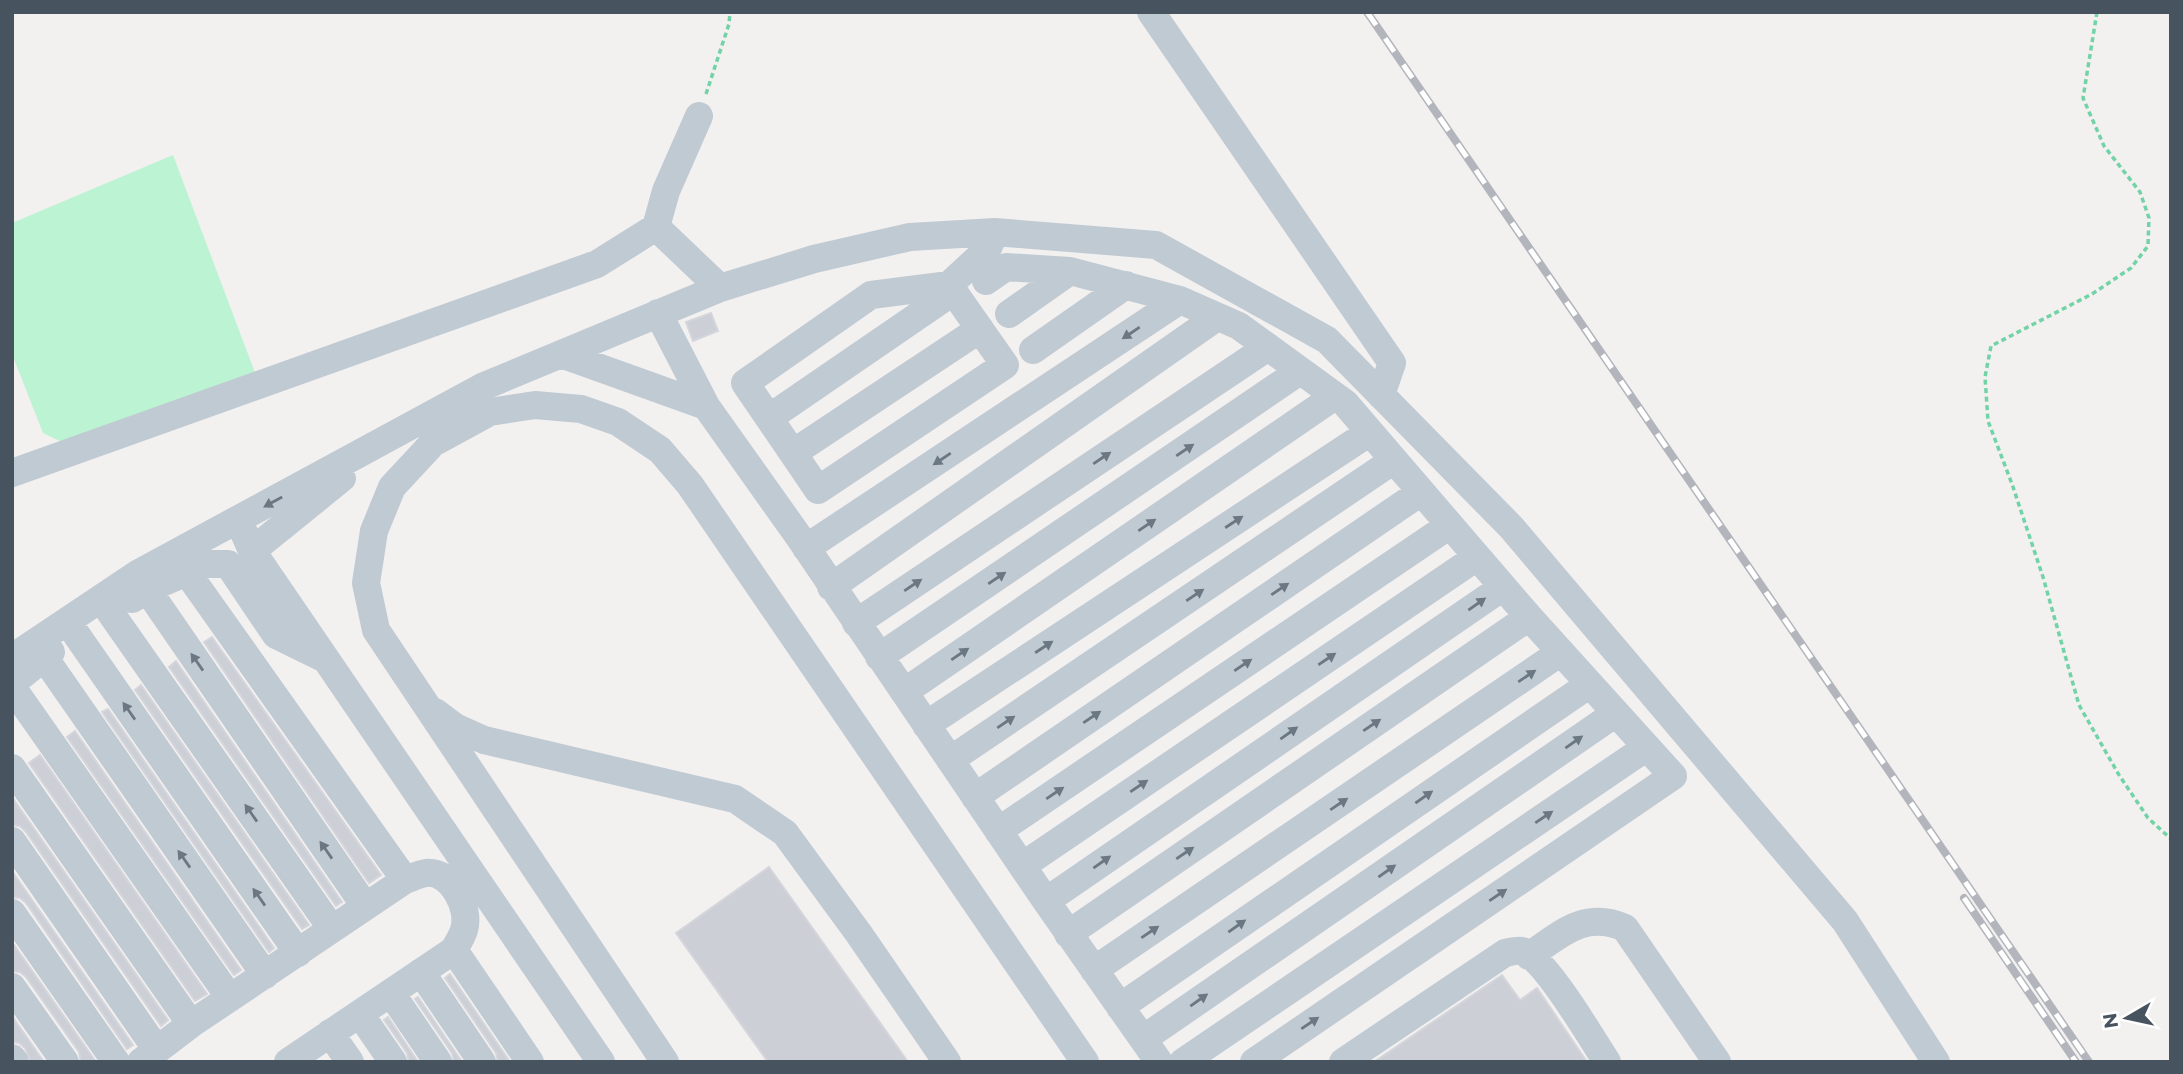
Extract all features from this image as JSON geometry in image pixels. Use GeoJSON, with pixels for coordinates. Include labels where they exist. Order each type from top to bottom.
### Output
{"type":"FeatureCollection","features":[{"type":"Feature","properties":{"kind":"lane"},"geometry":{"type":"LineString","coordinates":[[1151,12],[1392,363],[1381,395]]}},
{"type":"Feature","properties":{"kind":"lane"},"geometry":{"type":"LineString","coordinates":[[12,473],[597,264],[656,227],[666,191],[699,116]]}},
{"type":"Feature","properties":{"kind":"lane"},"geometry":{"type":"LineString","coordinates":[[656,227],[720,288]]}},
{"type":"Feature","properties":{"kind":"lane"},"geometry":{"type":"LineString","coordinates":[[769,418],[941,300],[949,285],[987,250],[995,232]]}},
{"type":"Feature","properties":{"kind":"lane"},"geometry":{"type":"LineString","coordinates":[[12,658],[139,573],[482,387],[720,288],[814,259],[910,237],[995,232],[1156,245],[1327,340],[1511,527],[1845,921],[1936,1062]]}},
{"type":"Feature","properties":{"kind":"lane"},"geometry":{"type":"LineString","coordinates":[[986,281],[1006,267],[1070,271],[1180,300],[1239,326],[1345,403],[1529,617],[1673,776],[1254,1062]]}},
{"type":"Feature","properties":{"kind":"lane"},"geometry":{"type":"LineString","coordinates":[[1009,314],[1070,271]]}},
{"type":"Feature","properties":{"kind":"lane"},"geometry":{"type":"LineString","coordinates":[[949,285],[1005,365],[818,490],[745,383],[871,295],[949,285]]}},
{"type":"Feature","properties":{"kind":"lane"},"geometry":{"type":"LineString","coordinates":[[1033,350],[1126,285]]}},
{"type":"Feature","properties":{"kind":"lane"},"geometry":{"type":"LineString","coordinates":[[806,548],[1180,300]]}},
{"type":"Feature","properties":{"kind":"lane"},"geometry":{"type":"LineString","coordinates":[[658,313],[706,406],[806,548],[1068,934],[1159,1062]]}},
{"type":"Feature","properties":{"kind":"lane"},"geometry":{"type":"LineString","coordinates":[[831,587],[1217,317]]}},
{"type":"Feature","properties":{"kind":"lane"},"geometry":{"type":"LineString","coordinates":[[793,453],[980,329]]}},
{"type":"Feature","properties":{"kind":"lane"},"geometry":{"type":"LineString","coordinates":[[856,623],[1268,348]]}},
{"type":"Feature","properties":{"kind":"lane"},"geometry":{"type":"LineString","coordinates":[[561,354],[706,406]]}},
{"type":"Feature","properties":{"kind":"lane"},"geometry":{"type":"LineString","coordinates":[[880,657],[1300,371]]}},
{"type":"Feature","properties":{"kind":"lane"},"geometry":{"type":"LineString","coordinates":[[904,692],[1335,396]]}},
{"type":"Feature","properties":{"kind":"lane"},"geometry":{"type":"LineString","coordinates":[[665,1062],[376,630],[366,583],[374,531],[392,487],[433,443],[490,412],[535,405],[581,409],[618,422],[660,450],[690,485],[1085,1062]]}},
{"type":"Feature","properties":{"kind":"lane"},"geometry":{"type":"LineString","coordinates":[[926,725],[1370,432]]}},
{"type":"Feature","properties":{"kind":"lane"},"geometry":{"type":"LineString","coordinates":[[252,551],[397,433]]}},
{"type":"Feature","properties":{"kind":"lane"},"geometry":{"type":"LineString","coordinates":[[950,760],[1394,460]]}},
{"type":"Feature","properties":{"kind":"lane"},"geometry":{"type":"LineString","coordinates":[[975,797],[1422,492]]}},
{"type":"Feature","properties":{"kind":"lane"},"geometry":{"type":"LineString","coordinates":[[239,520],[252,551],[601,1062]]}},
{"type":"Feature","properties":{"kind":"lane"},"geometry":{"type":"LineString","coordinates":[[998,831],[1450,525]]}},
{"type":"Feature","properties":{"kind":"lane"},"geometry":{"type":"LineString","coordinates":[[1022,866],[1478,557]]}},
{"type":"Feature","properties":{"kind":"lane"},"geometry":{"type":"LineString","coordinates":[[230,998],[12,685],[44,657],[110,612],[147,589],[206,564],[228,564],[276,635],[324,658]]}},
{"type":"Feature","properties":{"kind":"lane"},"geometry":{"type":"LineString","coordinates":[[186,571],[405,880]]}},
{"type":"Feature","properties":{"kind":"lane"},"geometry":{"type":"LineString","coordinates":[[1046,901],[1503,587]]}},
{"type":"Feature","properties":{"kind":"lane"},"geometry":{"type":"LineString","coordinates":[[147,589],[365,906]]}},
{"type":"Feature","properties":{"kind":"lane"},"geometry":{"type":"LineString","coordinates":[[110,612],[332,929]]}},
{"type":"Feature","properties":{"kind":"lane"},"geometry":{"type":"LineString","coordinates":[[1068,934],[1529,617]]}},
{"type":"Feature","properties":{"kind":"lane"},"geometry":{"type":"LineString","coordinates":[[76,634],[298,953]]}},
{"type":"Feature","properties":{"kind":"lane"},"geometry":{"type":"LineString","coordinates":[[1094,970],[1561,652]]}},
{"type":"Feature","properties":{"kind":"lane"},"geometry":{"type":"LineString","coordinates":[[44,657],[265,975]]}},
{"type":"Feature","properties":{"kind":"lane"},"geometry":{"type":"LineString","coordinates":[[1120,1007],[1590,684]]}},
{"type":"Feature","properties":{"kind":"lane"},"geometry":{"type":"LineString","coordinates":[[422,701],[454,727],[484,740],[735,799],[785,833],[947,1062]]}},
{"type":"Feature","properties":{"kind":"lane"},"geometry":{"type":"LineString","coordinates":[[1143,1039],[1616,713]]}},
{"type":"Feature","properties":{"kind":"lane"},"geometry":{"type":"LineString","coordinates":[[1183,1062],[1647,747]]}},
{"type":"Feature","properties":{"kind":"lane"},"geometry":{"type":"LineString","coordinates":[[12,768],[191,1024]]}},
{"type":"Feature","properties":{"kind":"lane"},"geometry":{"type":"LineString","coordinates":[[12,841],[149,1056],[191,1024],[405,880],[426,873],[441,875],[456,890],[463,904],[465,929],[454,950],[330,1033],[296,1060]]}},
{"type":"Feature","properties":{"kind":"lane"},"geometry":{"type":"LineString","coordinates":[[12,913],[116,1062]]}},
{"type":"Feature","properties":{"kind":"lane"},"geometry":{"type":"LineString","coordinates":[[1529,956],[1575,924],[1610,922],[1625,928],[1717,1062]]}},
{"type":"Feature","properties":{"kind":"lane"},"geometry":{"type":"LineString","coordinates":[[454,950],[530,1062]]}},
{"type":"Feature","properties":{"kind":"lane"},"geometry":{"type":"LineString","coordinates":[[1343,1062],[1506,953],[1521,951],[1536,960],[1553,981],[1607,1062]]}},
{"type":"Feature","properties":{"kind":"lane"},"geometry":{"type":"LineString","coordinates":[[421,972],[482,1062]]}},
{"type":"Feature","properties":{"kind":"lane"},"geometry":{"type":"LineString","coordinates":[[12,987],[65,1062]]}},
{"type":"Feature","properties":{"kind":"lane"},"geometry":{"type":"LineString","coordinates":[[391,993],[438,1062]]}},
{"type":"Feature","properties":{"kind":"lane"},"geometry":{"type":"LineString","coordinates":[[360,1014],[393,1062]]}},
{"type":"Feature","properties":{"kind":"lane"},"geometry":{"type":"LineString","coordinates":[[330,1033],[350,1062]]}},
{"type":"Feature","properties":{"kind":"path"},"geometry":{"type":"LineString","coordinates":[[699,116],[729,24],[730,12]]}},
{"type":"Feature","properties":{"kind":"path"},"geometry":{"type":"LineString","coordinates":[[2096,12],[2084,98],[2104,146],[2140,192],[2149,218],[2148,246],[2131,268],[2092,294],[1991,346],[1985,377],[1988,421],[2043,577],[2080,705],[2148,818],[2171,839]]}},
{"type":"Feature","properties":{"kind":"green space"},"geometry":{"type":"Polygon","coordinates":[[[173,155],[257,378],[66,444],[43,433],[12,354],[12,223],[173,155]]]}},
{"type":"Feature","properties":{"kind":"building"},"geometry":{"type":"Polygon","coordinates":[[[711,313],[718,331],[693,341],[686,322],[711,313]]]}},
{"type":"Feature","properties":{"kind":"building"},"geometry":{"type":"Polygon","coordinates":[[[212,637],[381,875],[369,883],[204,642],[212,637]]]}},
{"type":"Feature","properties":{"kind":"building"},"geometry":{"type":"Polygon","coordinates":[[[176,661],[342,902],[336,906],[169,667],[176,661]]]}},
{"type":"Feature","properties":{"kind":"building"},"geometry":{"type":"Polygon","coordinates":[[[141,685],[309,925],[302,929],[135,690],[141,685]]]}},
{"type":"Feature","properties":{"kind":"building"},"geometry":{"type":"Polygon","coordinates":[[[108,709],[274,948],[269,952],[102,712],[108,709]]]}},
{"type":"Feature","properties":{"kind":"building"},"geometry":{"type":"Polygon","coordinates":[[[75,731],[241,970],[234,975],[67,737],[75,731]]]}},
{"type":"Feature","properties":{"kind":"building"},"geometry":{"type":"Polygon","coordinates":[[[40,755],[207,994],[195,1001],[29,763],[40,755]]]}},
{"type":"Feature","properties":{"kind":"building"},"geometry":{"type":"Polygon","coordinates":[[[12,797],[168,1020],[161,1026],[26,832],[20,826],[12,825],[12,797]]]}},
{"type":"Feature","properties":{"kind":"building"},"geometry":{"type":"Polygon","coordinates":[[[769,867],[908,1062],[768,1062],[676,933],[769,867]]]}},
{"type":"Feature","properties":{"kind":"building"},"geometry":{"type":"Polygon","coordinates":[[[12,871],[133,1045],[127,1049],[26,903],[20,898],[12,897],[12,871]]]}},
{"type":"Feature","properties":{"kind":"building"},"geometry":{"type":"Polygon","coordinates":[[[12,942],[96,1062],[81,1062],[79,1052],[26,977],[20,972],[12,971],[12,942]]]}},
{"type":"Feature","properties":{"kind":"building"},"geometry":{"type":"Polygon","coordinates":[[[450,974],[510,1062],[498,1062],[496,1053],[445,978],[450,974]]]}},
{"type":"Feature","properties":{"kind":"building"},"geometry":{"type":"Polygon","coordinates":[[[1502,975],[1520,1000],[1537,988],[1587,1062],[1374,1062],[1502,975]]]}},
{"type":"Feature","properties":{"kind":"building"},"geometry":{"type":"Polygon","coordinates":[[[418,997],[462,1062],[454,1062],[452,1053],[415,999],[418,997]]]}},
{"type":"Feature","properties":{"kind":"building"},"geometry":{"type":"Polygon","coordinates":[[[12,1016],[44,1062],[31,1062],[25,1048],[12,1042],[12,1016]]]}},
{"type":"Feature","properties":{"kind":"building"},"geometry":{"type":"Polygon","coordinates":[[[388,1017],[418,1062],[409,1062],[407,1053],[384,1020],[388,1017]]]}},
{"type":"Feature","properties":{"kind":"railway"},"geometry":{"type":"LineString","coordinates":[[1367,12],[2089,1062]]}},
{"type":"Feature","properties":{"kind":"railway"},"geometry":{"type":"LineString","coordinates":[[1964,898],[2076,1062]]}}]}
